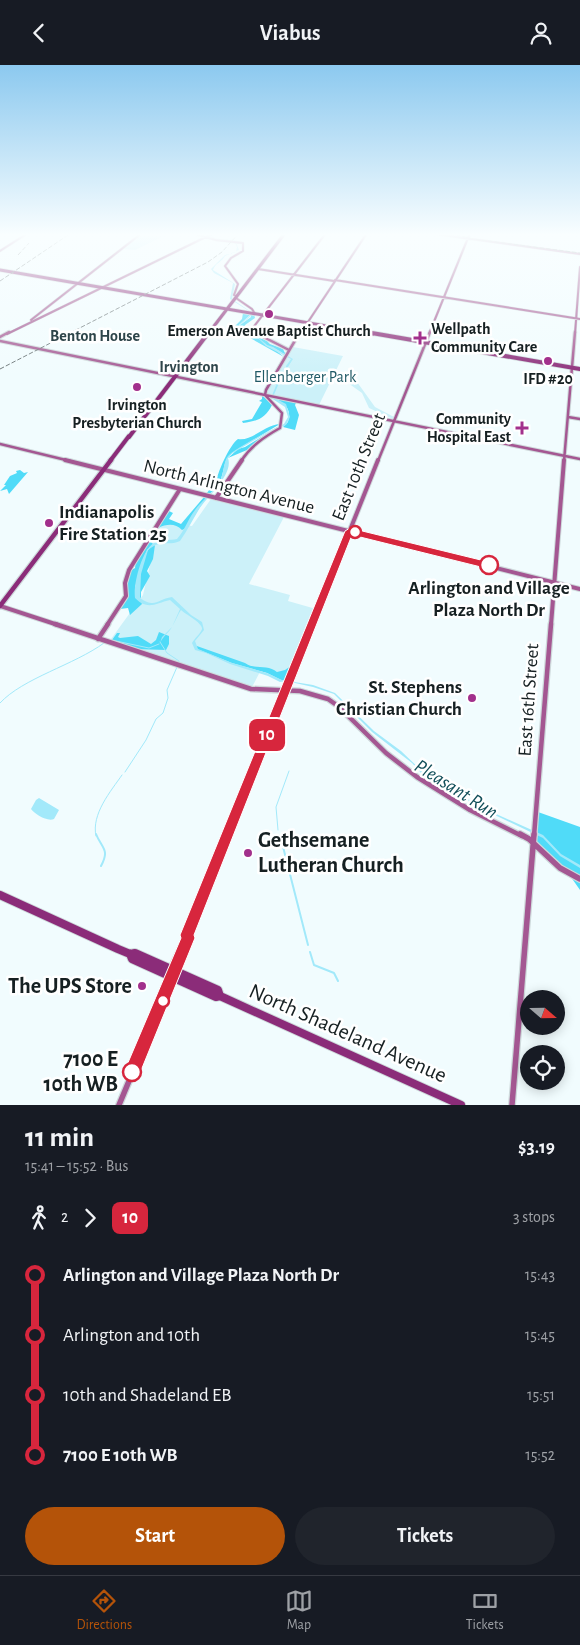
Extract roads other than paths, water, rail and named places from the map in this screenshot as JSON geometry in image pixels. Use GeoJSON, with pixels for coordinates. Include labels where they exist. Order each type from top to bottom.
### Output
{"type":"FeatureCollection","features":[{"type":"Feature","properties":{"kind":"main road"},"geometry":{"type":"LineString","coordinates":[[69,282],[580,370]]}},
{"type":"Feature","properties":{"kind":"main road"},"geometry":{"type":"LineString","coordinates":[[0,337],[114,282]]}},
{"type":"Feature","properties":{"kind":"main road"},"geometry":{"type":"LineString","coordinates":[[235,299],[234,295],[238,285],[236,282]]}},
{"type":"Feature","properties":{"kind":"main road"},"geometry":{"type":"LineString","coordinates":[[248,282],[0,606],[253,689],[286,688],[306,692],[332,701],[386,753],[424,782],[470,810],[533,842],[560,868],[580,879]]}},
{"type":"Feature","properties":{"kind":"main road"},"geometry":{"type":"LineString","coordinates":[[289,282],[252,329],[253,332],[289,352]]}},
{"type":"Feature","properties":{"kind":"main road"},"geometry":{"type":"LineString","coordinates":[[265,395],[264,393],[306,323],[334,282]]}},
{"type":"Feature","properties":{"kind":"main road"},"geometry":{"type":"LineString","coordinates":[[345,282],[578,318]]}},
{"type":"Feature","properties":{"kind":"main road","name":"East 10th Street"},"geometry":{"type":"LineString","coordinates":[[119,1105],[450,282]]}},
{"type":"Feature","properties":{"kind":"main road","name":"East 16th Street"},"geometry":{"type":"LineString","coordinates":[[512,1105],[564,455],[578,318],[579,282]]}},
{"type":"Feature","properties":{"kind":"main road"},"geometry":{"type":"LineString","coordinates":[[26,325],[78,283]]}},
{"type":"Feature","properties":{"kind":"main road"},"geometry":{"type":"LineString","coordinates":[[235,299],[252,309],[254,314]]}},
{"type":"Feature","properties":{"kind":"main road"},"geometry":{"type":"LineString","coordinates":[[0,341],[580,459]]}},
{"type":"Feature","properties":{"kind":"main road"},"geometry":{"type":"LineString","coordinates":[[216,498],[248,450],[281,426],[282,413],[265,395]]}},
{"type":"Feature","properties":{"kind":"main road"},"geometry":{"type":"LineString","coordinates":[[568,417],[580,419]]}},
{"type":"Feature","properties":{"kind":"main road","name":"North Arlington Avenue"},"geometry":{"type":"LineString","coordinates":[[0,445],[580,589]]}},
{"type":"Feature","properties":{"kind":"main road"},"geometry":{"type":"LineString","coordinates":[[98,639],[126,597],[125,583],[129,571],[180,489]]}},
{"type":"Feature","properties":{"kind":"main road","name":"North Shadeland Avenue"},"geometry":{"type":"LineString","coordinates":[[0,895],[130,954],[132,959],[172,973],[216,997],[220,996],[461,1105]]}},
{"type":"Feature","properties":{"kind":"waterway"},"geometry":{"type":"LineString","coordinates":[[111,640],[149,648],[159,644]]}},
{"type":"Feature","properties":{"kind":"waterway"},"geometry":{"type":"LineString","coordinates":[[160,642],[167,653],[179,661],[179,663]]}},
{"type":"Feature","properties":{"kind":"waterway"},"geometry":{"type":"LineString","coordinates":[[0,703],[22,686],[92,651],[104,643]]}},
{"type":"Feature","properties":{"kind":"waterway"},"geometry":{"type":"LineString","coordinates":[[125,772],[146,740],[156,719],[163,713],[168,698],[167,690],[177,667]]}},
{"type":"Feature","properties":{"kind":"waterway"},"geometry":{"type":"LineString","coordinates":[[278,830],[276,807],[289,771]]}},
{"type":"Feature","properties":{"kind":"waterway"},"geometry":{"type":"LineString","coordinates":[[96,836],[96,819],[99,811],[122,775]]}},
{"type":"Feature","properties":{"kind":"waterway"},"geometry":{"type":"LineString","coordinates":[[96,834],[105,852],[101,866]]}},
{"type":"Feature","properties":{"kind":"waterway"},"geometry":{"type":"LineString","coordinates":[[280,835],[308,945]]}},
{"type":"Feature","properties":{"kind":"waterway"},"geometry":{"type":"LineString","coordinates":[[310,952],[314,965],[334,973],[338,981]]}},
{"type":"Feature","properties":{"kind":"railway"},"geometry":{"type":"LineString","coordinates":[[0,369],[170,282]]}},
{"type":"Feature","properties":{"kind":"place","name":"Emerson Avenue Baptist Church"},"geometry":{"type":"Point","coordinates":[269,314]}},
{"type":"Feature","properties":{"kind":"place","name":"Wellpath Community Care"},"geometry":{"type":"Point","coordinates":[420,338]}},
{"type":"Feature","properties":{"kind":"place","name":"IFD #20"},"geometry":{"type":"Point","coordinates":[548,361]}},
{"type":"Feature","properties":{"kind":"place","name":"Irvington Presbyterian Church"},"geometry":{"type":"Point","coordinates":[137,387]}},
{"type":"Feature","properties":{"kind":"place","name":"Community Hospital East"},"geometry":{"type":"Point","coordinates":[522,428]}},
{"type":"Feature","properties":{"kind":"place","name":"Indianapolis Fire Station 25"},"geometry":{"type":"Point","coordinates":[49,523]}},
{"type":"Feature","properties":{"kind":"place","name":"Arlington and Village Plaza North Dr"},"geometry":{"type":"Point","coordinates":[489,565]}},
{"type":"Feature","properties":{"kind":"place","name":"St. Stephens Christian Church"},"geometry":{"type":"Point","coordinates":[472,698]}},
{"type":"Feature","properties":{"kind":"place","name":"Gethsemane Lutheran Church"},"geometry":{"type":"Point","coordinates":[248,853]}},
{"type":"Feature","properties":{"kind":"place","name":"The UPS Store"},"geometry":{"type":"Point","coordinates":[142,986]}},
{"type":"Feature","properties":{"kind":"place","name":"7100 E 10th WB"},"geometry":{"type":"Point","coordinates":[132,1072]}},
{"type":"Feature","properties":{"kind":"district","name":"Benton House"},"geometry":{"type":"Point","coordinates":[95,336]}},
{"type":"Feature","properties":{"kind":"district","name":"Irvington"},"geometry":{"type":"Point","coordinates":[189,367]}},
{"type":"Feature","properties":{"kind":"park label","name":"Ellenberger Park"},"geometry":{"type":"Point","coordinates":[305,377]}},
{"type":"Feature","properties":{"kind":"water label","name":"Pleasant Run"},"geometry":{"type":"Point","coordinates":[456,789]}}]}
